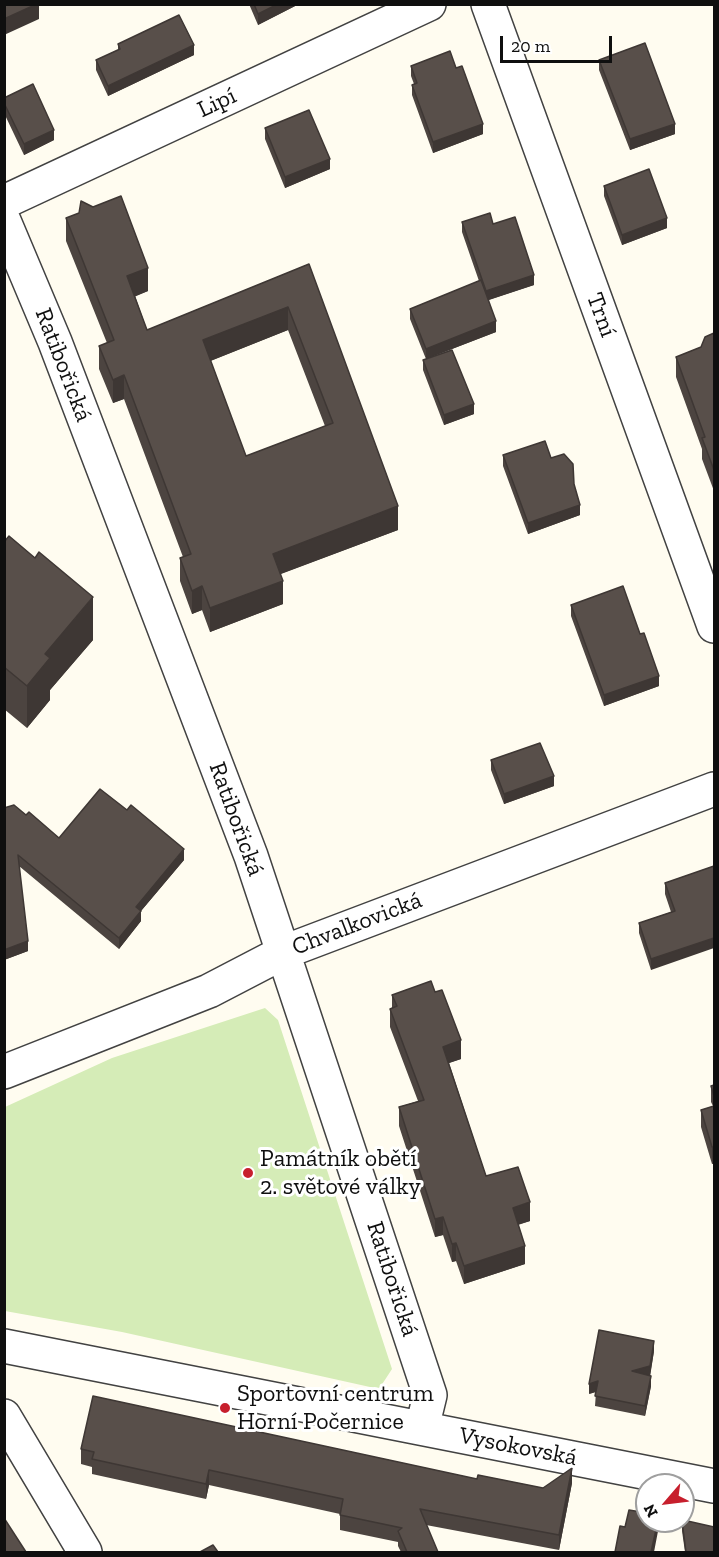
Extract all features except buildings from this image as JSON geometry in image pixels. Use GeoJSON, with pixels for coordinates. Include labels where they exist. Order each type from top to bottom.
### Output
{"type":"FeatureCollection","features":[{"type":"Feature","properties":{"kind":"street","name":"Lipí"},"geometry":{"type":"LineString","coordinates":[[4,202],[429,4]]}},
{"type":"Feature","properties":{"kind":"street","name":"Trní"},"geometry":{"type":"LineString","coordinates":[[488,4],[714,626]]}},
{"type":"Feature","properties":{"kind":"street","name":"Ratibořická"},"geometry":{"type":"LineString","coordinates":[[4,220],[59,353],[240,826],[284,952],[430,1395],[422,1428]]}},
{"type":"Feature","properties":{"kind":"street","name":"Chvalkovická"},"geometry":{"type":"LineString","coordinates":[[4,1072],[209,992],[284,952],[714,789]]}},
{"type":"Feature","properties":{"kind":"street","name":"Vysokovská"},"geometry":{"type":"LineString","coordinates":[[4,1346],[714,1486]]}},
{"type":"Feature","properties":{"kind":"street"},"geometry":{"type":"LineString","coordinates":[[4,1416],[85,1552]]}},
{"type":"Feature","properties":{"kind":"green space"},"geometry":{"type":"Polygon","coordinates":[[[265,1008],[278,1020],[392,1369],[379,1389],[122,1332],[5,1311],[5,1107],[112,1058],[265,1008]]]}},
{"type":"Feature","properties":{"kind":"place","name":"Památník obětí 2. světové války"},"geometry":{"type":"Point","coordinates":[248,1173]}},
{"type":"Feature","properties":{"kind":"place","name":"Sportovní centrum Horní Počernice"},"geometry":{"type":"Point","coordinates":[225,1408]}}]}
